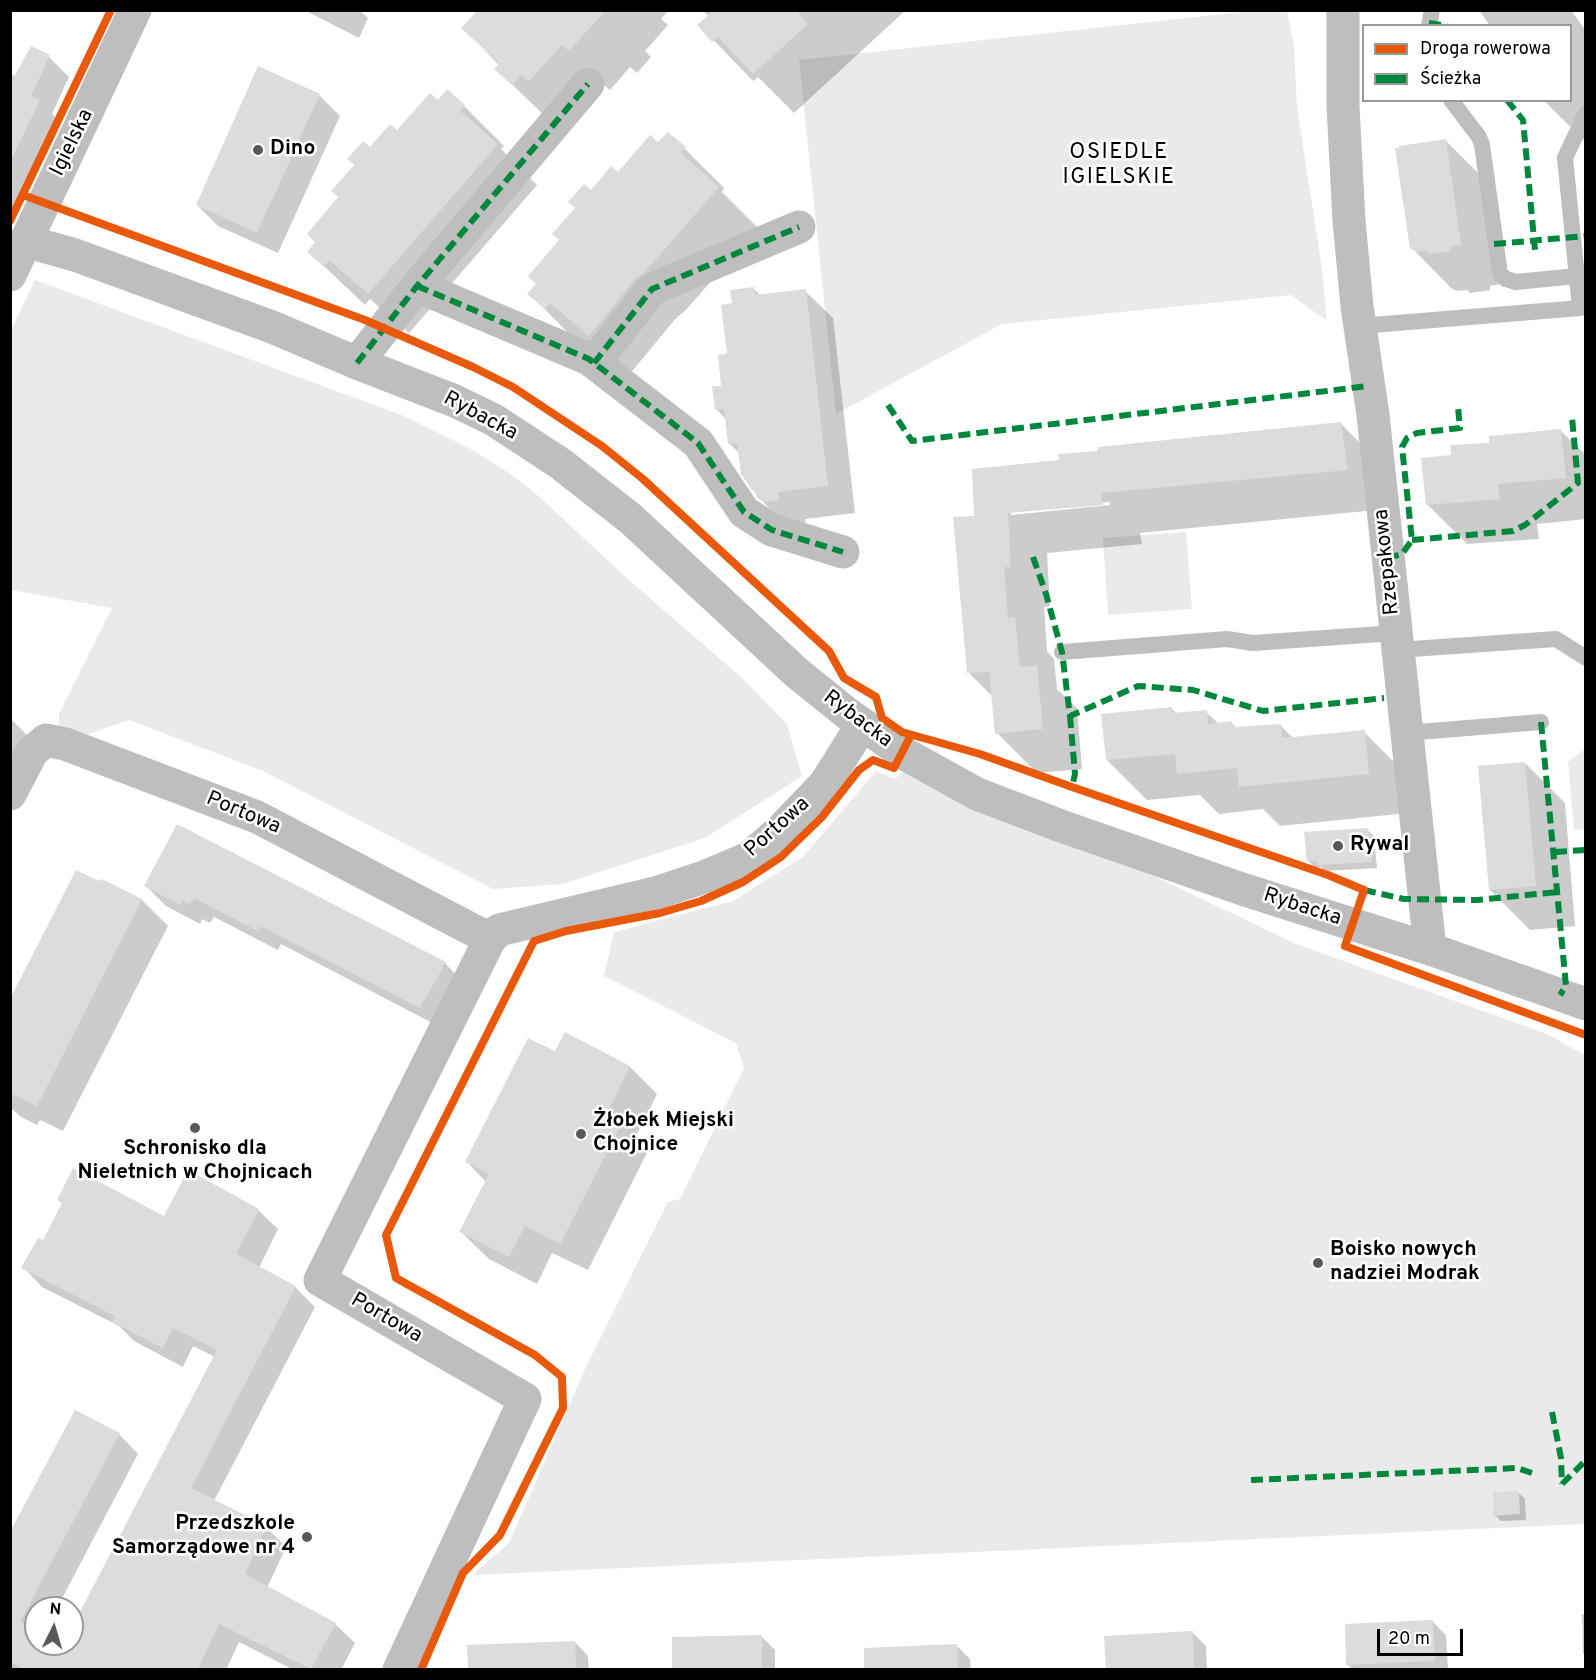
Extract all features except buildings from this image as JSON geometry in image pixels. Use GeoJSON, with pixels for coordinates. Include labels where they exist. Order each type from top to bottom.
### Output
{"type":"FeatureCollection","features":[{"type":"Feature","properties":{"kind":"street","name":"Igielska"},"geometry":{"type":"LineString","coordinates":[[10,275],[135,10]]}},
{"type":"Feature","properties":{"kind":"street","name":"Rzepakowa"},"geometry":{"type":"LineString","coordinates":[[1343,10],[1343,106],[1349,221],[1360,326],[1373,415],[1430,949]]}},
{"type":"Feature","properties":{"kind":"street"},"geometry":{"type":"LineString","coordinates":[[357,363],[417,286],[588,84]]}},
{"type":"Feature","properties":{"kind":"street"},"geometry":{"type":"LineString","coordinates":[[594,363],[652,289],[799,227]]}},
{"type":"Feature","properties":{"kind":"street","name":"Rybacka"},"geometry":{"type":"LineString","coordinates":[[25,241],[75,255],[250,319],[454,401],[494,420],[561,464],[631,519],[797,673],[862,725],[903,753],[977,794],[1242,889],[1430,949]]}},
{"type":"Feature","properties":{"kind":"street"},"geometry":{"type":"LineString","coordinates":[[417,286],[589,359],[698,443],[744,512],[772,530],[843,552]]}},
{"type":"Feature","properties":{"kind":"street","name":"Portowa"},"geometry":{"type":"LineString","coordinates":[[399,1670],[525,1399],[320,1280],[490,939],[499,930],[659,892],[704,877],[749,858],[781,830],[825,784],[862,725]]}},
{"type":"Feature","properties":{"kind":"street","name":"Portowa"},"geometry":{"type":"LineString","coordinates":[[10,794],[32,752],[45,740],[65,744],[257,817],[490,939]]}},
{"type":"Feature","properties":{"kind":"street"},"geometry":{"type":"LineString","coordinates":[[1430,949],[1586,1004]]}},
{"type":"Feature","properties":{"kind":"lane"},"geometry":{"type":"LineString","coordinates":[[1453,102],[1479,137],[1482,145],[1500,274],[1516,282],[1581,275]]}},
{"type":"Feature","properties":{"kind":"lane"},"geometry":{"type":"LineString","coordinates":[[1360,326],[1583,307],[1581,275],[1565,158],[1586,113]]}},
{"type":"Feature","properties":{"kind":"lane"},"geometry":{"type":"LineString","coordinates":[[1062,652],[1227,639],[1253,643],[1556,639],[1586,658]]}},
{"type":"Feature","properties":{"kind":"lane"},"geometry":{"type":"LineString","coordinates":[[1406,733],[1541,722]]}},
{"type":"Feature","properties":{"kind":"shaded area"},"geometry":{"type":"Polygon","coordinates":[[[1260,10],[1287,11],[1294,46],[1297,107],[1322,269],[1327,321],[1291,295],[1002,324],[836,414],[799,60],[1260,10]]]}},
{"type":"Feature","properties":{"kind":"shaded area"},"geometry":{"type":"Polygon","coordinates":[[[35,280],[404,416],[469,448],[509,473],[535,493],[629,580],[742,678],[787,724],[802,776],[705,838],[562,884],[493,889],[263,771],[129,720],[83,736],[59,727],[59,714],[112,608],[11,590],[10,333],[35,280]]]}},
{"type":"Feature","properties":{"kind":"shaded area"},"geometry":{"type":"Polygon","coordinates":[[[1186,532],[1192,609],[1108,615],[1103,538],[1186,532]]]}},
{"type":"Feature","properties":{"kind":"shaded area"},"geometry":{"type":"Polygon","coordinates":[[[1585,749],[1585,829],[1574,830],[1568,762],[1585,749]]]}},
{"type":"Feature","properties":{"kind":"shaded area"},"geometry":{"type":"Polygon","coordinates":[[[907,768],[992,816],[1152,875],[1296,944],[1547,1034],[1585,1055],[1585,1524],[472,1575],[509,1543],[585,1369],[668,1202],[680,1199],[744,1068],[736,1043],[604,976],[614,932],[733,901],[803,857],[876,771],[895,779],[907,768]]]}},
{"type":"Feature","properties":{"kind":"marked path"},"geometry":{"type":"LineString","coordinates":[[1429,23],[1435,24]]}},
{"type":"Feature","properties":{"kind":"marked path"},"geometry":{"type":"LineString","coordinates":[[357,363],[417,286],[588,84]]}},
{"type":"Feature","properties":{"kind":"marked path"},"geometry":{"type":"LineString","coordinates":[[1509,102],[1523,120],[1535,250]]}},
{"type":"Feature","properties":{"kind":"marked path"},"geometry":{"type":"LineString","coordinates":[[594,363],[652,289],[799,227]]}},
{"type":"Feature","properties":{"kind":"marked path"},"geometry":{"type":"LineString","coordinates":[[1494,244],[1586,236]]}},
{"type":"Feature","properties":{"kind":"marked path"},"geometry":{"type":"LineString","coordinates":[[417,286],[589,359],[698,443],[744,512],[772,530],[843,552]]}},
{"type":"Feature","properties":{"kind":"marked path"},"geometry":{"type":"LineString","coordinates":[[888,405],[912,441],[1368,386]]}},
{"type":"Feature","properties":{"kind":"marked path"},"geometry":{"type":"LineString","coordinates":[[1387,558],[1402,554],[1412,540],[1402,447],[1407,438],[1417,433],[1460,428],[1458,407]]}},
{"type":"Feature","properties":{"kind":"marked path"},"geometry":{"type":"LineString","coordinates":[[1412,540],[1513,531],[1525,525],[1578,483],[1572,417]]}},
{"type":"Feature","properties":{"kind":"marked path"},"geometry":{"type":"LineString","coordinates":[[1033,557],[1062,652],[1070,716],[1138,686],[1193,690],[1263,711],[1384,698]]}},
{"type":"Feature","properties":{"kind":"marked path"},"geometry":{"type":"LineString","coordinates":[[1070,716],[1075,774],[1072,787]]}},
{"type":"Feature","properties":{"kind":"marked path"},"geometry":{"type":"LineString","coordinates":[[1541,722],[1566,986],[1560,995]]}},
{"type":"Feature","properties":{"kind":"marked path"},"geometry":{"type":"LineString","coordinates":[[1555,852],[1586,850]]}},
{"type":"Feature","properties":{"kind":"marked path"},"geometry":{"type":"LineString","coordinates":[[1364,890],[1404,899],[1477,900],[1558,892]]}},
{"type":"Feature","properties":{"kind":"marked path"},"geometry":{"type":"LineString","coordinates":[[1552,1412],[1561,1458],[1562,1484]]}},
{"type":"Feature","properties":{"kind":"marked path"},"geometry":{"type":"LineString","coordinates":[[1562,1484],[1586,1460]]}},
{"type":"Feature","properties":{"kind":"marked path"},"geometry":{"type":"LineString","coordinates":[[1251,1480],[1517,1468],[1532,1473]]}},
{"type":"Feature","properties":{"kind":"cycle path"},"geometry":{"type":"LineString","coordinates":[[10,221],[111,10]]}},
{"type":"Feature","properties":{"kind":"cycle path"},"geometry":{"type":"LineString","coordinates":[[23,195],[365,320],[513,387],[602,446],[643,479],[829,651],[844,678],[876,697],[882,718],[902,732],[980,754],[1328,875],[1364,890],[1345,946],[1586,1035]]}},
{"type":"Feature","properties":{"kind":"cycle path"},"geometry":{"type":"LineString","coordinates":[[421,1670],[463,1573],[500,1535],[563,1408],[562,1377],[535,1355],[396,1278],[386,1235],[534,941],[566,931],[660,913],[701,901],[743,882],[781,857],[822,817],[859,770],[873,760],[894,768],[911,735]]}},
{"type":"Feature","properties":{"kind":"place","name":"Dino"},"geometry":{"type":"Point","coordinates":[258,150]}},
{"type":"Feature","properties":{"kind":"place","name":"Rywal"},"geometry":{"type":"Point","coordinates":[1338,846]}},
{"type":"Feature","properties":{"kind":"place","name":"Schronisko dla Nieletnich w Chojnicach"},"geometry":{"type":"Point","coordinates":[195,1128]}},
{"type":"Feature","properties":{"kind":"place","name":"Żłobek Miejski Chojnice"},"geometry":{"type":"Point","coordinates":[581,1134]}},
{"type":"Feature","properties":{"kind":"place","name":"Boisko nowych nadziei Modrak"},"geometry":{"type":"Point","coordinates":[1318,1263]}},
{"type":"Feature","properties":{"kind":"place","name":"Przedszkole Samorządowe nr 4"},"geometry":{"type":"Point","coordinates":[307,1537]}},
{"type":"Feature","properties":{"kind":"district","name":"OSIEDLE IGIELSKIE"},"geometry":{"type":"Point","coordinates":[1119,166]}}]}
